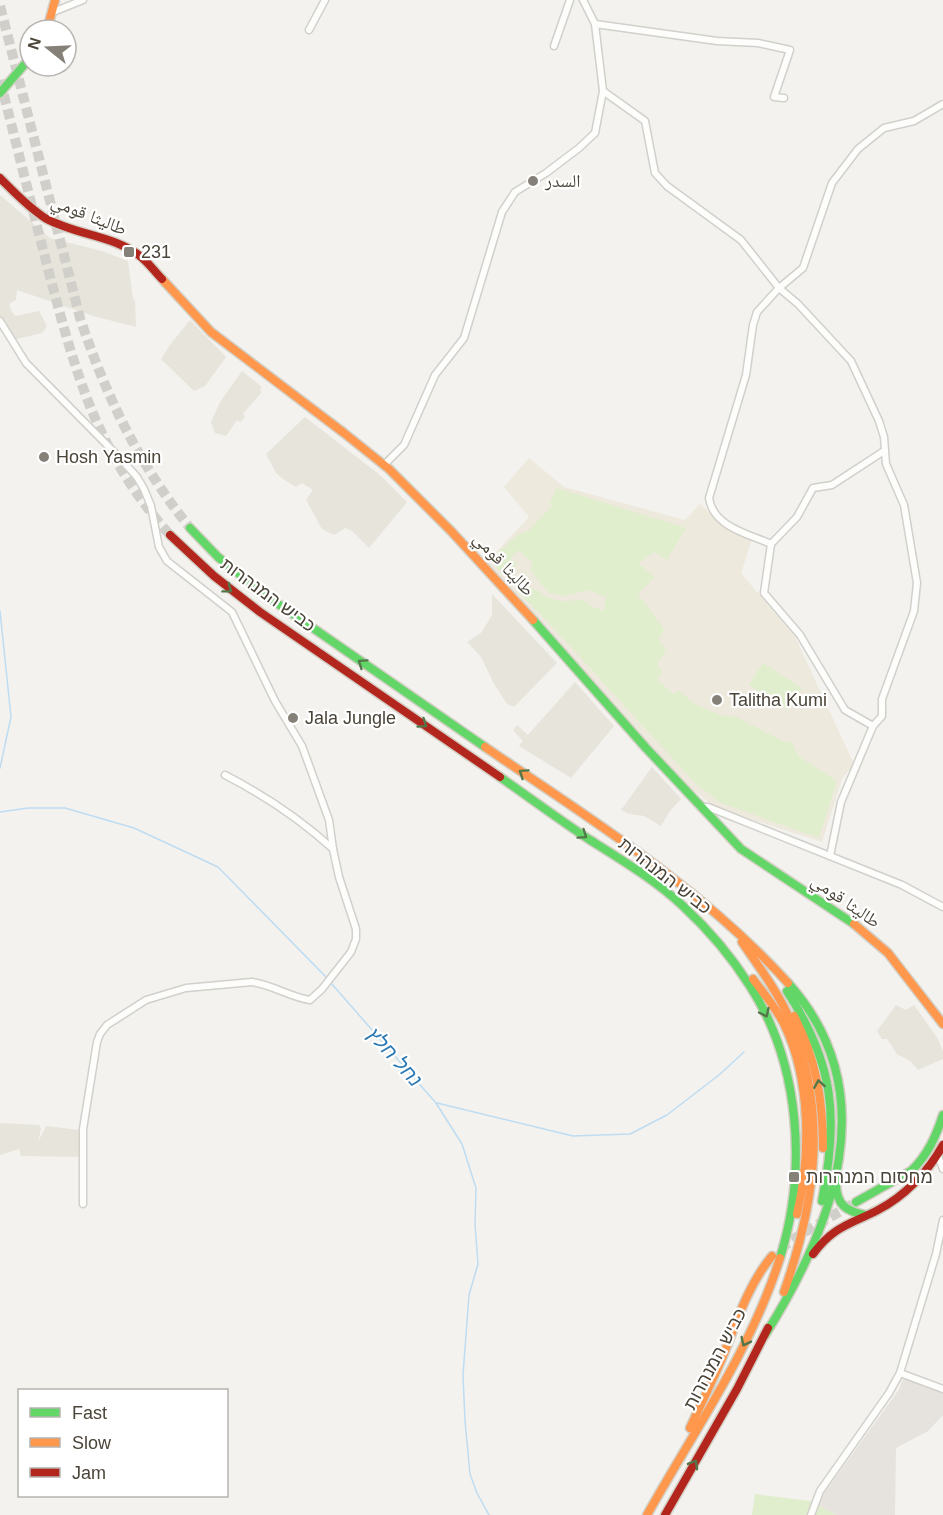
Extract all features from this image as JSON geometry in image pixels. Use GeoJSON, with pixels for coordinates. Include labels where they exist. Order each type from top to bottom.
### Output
{"type":"FeatureCollection","features":[{"type":"Feature","properties":{"kind":"main road"},"geometry":{"type":"LineString","coordinates":[[51,18],[55,0]]}},
{"type":"Feature","properties":{"kind":"main road"},"geometry":{"type":"LineString","coordinates":[[0,93],[18,72]]}},
{"type":"Feature","properties":{"kind":"main road","name":"طاليثا قومي"},"geometry":{"type":"LineString","coordinates":[[0,178],[31,208],[46,218],[60,225],[124,246],[141,256],[211,332],[384,465],[417,496],[503,587],[699,806],[741,849],[864,931],[888,953],[943,1024]]}},
{"type":"Feature","properties":{"kind":"main road","name":"כביש המנהרות"},"geometry":{"type":"LineString","coordinates":[[190,528],[202,542],[235,571],[271,598],[341,649],[638,852],[708,905],[737,933]]}},
{"type":"Feature","properties":{"kind":"main road","name":"כביש המנהרות"},"geometry":{"type":"LineString","coordinates":[[170,535],[223,585],[681,905],[708,930],[760,1002],[773,1029],[793,1095],[797,1132],[796,1172],[793,1205],[786,1239],[770,1290],[735,1361],[647,1515]]}},
{"type":"Feature","properties":{"kind":"main road"},"geometry":{"type":"LineString","coordinates":[[708,930],[737,960],[769,999],[788,1033],[826,1070],[831,1098],[830,1164],[815,1229],[790,1295]]}},
{"type":"Feature","properties":{"kind":"main road"},"geometry":{"type":"LineString","coordinates":[[737,933],[754,948],[794,1001],[813,1058],[823,1110],[817,1203],[784,1304]]}},
{"type":"Feature","properties":{"kind":"main road"},"geometry":{"type":"LineString","coordinates":[[737,933],[813,1058],[838,1087],[842,1144],[836,1179],[815,1241],[790,1295]]}},
{"type":"Feature","properties":{"kind":"main road"},"geometry":{"type":"LineString","coordinates":[[788,1073],[813,1058]]}},
{"type":"Feature","properties":{"kind":"main road"},"geometry":{"type":"LineString","coordinates":[[770,1290],[794,1225],[804,1188],[813,1058]]}},
{"type":"Feature","properties":{"kind":"main road"},"geometry":{"type":"LineString","coordinates":[[765,1335],[788,1281],[800,1244],[814,1179],[816,1148],[814,1110],[808,1069],[813,1058]]}},
{"type":"Feature","properties":{"kind":"main road"},"geometry":{"type":"LineString","coordinates":[[856,1202],[918,1165],[930,1150],[943,1116]]}},
{"type":"Feature","properties":{"kind":"main road"},"geometry":{"type":"LineString","coordinates":[[765,1335],[825,1238],[835,1229],[894,1200],[938,1156],[943,1145]]}},
{"type":"Feature","properties":{"kind":"main road"},"geometry":{"type":"LineString","coordinates":[[836,1179],[836,1197],[841,1207],[865,1215]]}},
{"type":"Feature","properties":{"kind":"main road"},"geometry":{"type":"LineString","coordinates":[[659,1495],[721,1360],[748,1290],[759,1271],[772,1256]]}},
{"type":"Feature","properties":{"kind":"main road","name":"כביש המנהרות"},"geometry":{"type":"LineString","coordinates":[[665,1515],[765,1335]]}},
{"type":"Feature","properties":{"kind":"street"},"geometry":{"type":"LineString","coordinates":[[53,12],[83,0]]}},
{"type":"Feature","properties":{"kind":"street"},"geometry":{"type":"LineString","coordinates":[[309,30],[325,0]]}},
{"type":"Feature","properties":{"kind":"street"},"geometry":{"type":"LineString","coordinates":[[554,46],[570,0]]}},
{"type":"Feature","properties":{"kind":"street"},"geometry":{"type":"LineString","coordinates":[[384,465],[404,444],[435,375],[464,338],[502,212],[515,192],[546,173],[595,133],[603,91],[595,24],[583,0]]}},
{"type":"Feature","properties":{"kind":"street"},"geometry":{"type":"LineString","coordinates":[[595,24],[717,41],[758,43],[790,50],[774,97],[784,98]]}},
{"type":"Feature","properties":{"kind":"street"},"geometry":{"type":"LineString","coordinates":[[603,91],[645,121],[655,173],[667,186],[741,240],[779,288],[798,304],[851,361],[884,437],[886,464],[904,505],[915,565],[916,598],[882,699],[882,716],[873,726],[841,802],[830,856]]}},
{"type":"Feature","properties":{"kind":"street"},"geometry":{"type":"LineString","coordinates":[[771,544],[724,523],[710,507],[709,498],[746,375],[757,312],[779,288],[803,268],[832,183],[858,149],[884,128],[914,120],[943,104]]}},
{"type":"Feature","properties":{"kind":"street"},"geometry":{"type":"LineString","coordinates":[[0,321],[26,363],[137,477],[151,506],[159,547],[170,565],[200,585],[235,617],[275,701],[302,747],[329,820],[333,849],[344,896],[353,917],[356,939],[351,952],[322,989],[310,1000],[262,983],[252,982],[186,988],[146,1000],[106,1025],[100,1034],[83,1129],[83,1204]]}},
{"type":"Feature","properties":{"kind":"street"},"geometry":{"type":"LineString","coordinates":[[873,726],[845,710],[800,635],[764,593],[771,544],[796,517],[813,488],[832,485],[884,451]]}},
{"type":"Feature","properties":{"kind":"street"},"geometry":{"type":"LineString","coordinates":[[225,775],[256,791],[284,810],[333,849]]}},
{"type":"Feature","properties":{"kind":"street"},"geometry":{"type":"LineString","coordinates":[[699,806],[708,807],[902,885],[943,907]]}},
{"type":"Feature","properties":{"kind":"street"},"geometry":{"type":"LineString","coordinates":[[938,1156],[943,1169]]}},
{"type":"Feature","properties":{"kind":"street"},"geometry":{"type":"LineString","coordinates":[[811,1515],[820,1491],[890,1393],[900,1373],[936,1254],[943,1220]]}},
{"type":"Feature","properties":{"kind":"street"},"geometry":{"type":"LineString","coordinates":[[900,1373],[943,1389]]}},
{"type":"Feature","properties":{"kind":"shaded area"},"geometry":{"type":"Polygon","coordinates":[[[0,195],[50,238],[102,251],[128,261],[135,300],[136,327],[93,316],[17,290],[16,300],[9,304],[15,316],[39,311],[47,326],[42,333],[9,341],[0,325],[0,195]]]}},
{"type":"Feature","properties":{"kind":"shaded area"},"geometry":{"type":"Polygon","coordinates":[[[190,320],[226,357],[205,386],[194,391],[161,359],[190,320]]]}},
{"type":"Feature","properties":{"kind":"shaded area"},"geometry":{"type":"Polygon","coordinates":[[[242,371],[262,387],[260,390],[262,392],[243,414],[245,417],[240,422],[237,420],[226,436],[215,433],[211,422],[220,402],[242,371]]]}},
{"type":"Feature","properties":{"kind":"shaded area"},"geometry":{"type":"Polygon","coordinates":[[[305,417],[380,475],[407,502],[369,548],[352,531],[345,528],[334,535],[322,529],[306,500],[313,490],[302,483],[296,487],[283,479],[276,473],[266,454],[305,417]]]}},
{"type":"Feature","properties":{"kind":"shaded area","name":"Talitha Kumi"},"geometry":{"type":"Polygon","coordinates":[[[529,458],[564,487],[685,520],[700,504],[731,531],[752,539],[741,573],[795,637],[854,764],[842,779],[822,842],[716,808],[683,782],[487,562],[529,517],[504,487],[529,458]]]}},
{"type":"Feature","properties":{"kind":"shaded area"},"geometry":{"type":"Polygon","coordinates":[[[492,594],[557,663],[514,707],[507,704],[481,657],[467,642],[481,633],[492,615],[492,594]]]}},
{"type":"Feature","properties":{"kind":"shaded area"},"geometry":{"type":"Polygon","coordinates":[[[575,682],[614,726],[571,778],[519,746],[523,741],[513,730],[517,725],[528,735],[575,682]]]}},
{"type":"Feature","properties":{"kind":"shaded area"},"geometry":{"type":"Polygon","coordinates":[[[652,767],[681,799],[661,826],[644,816],[629,814],[621,810],[652,767]]]}},
{"type":"Feature","properties":{"kind":"shaded area"},"geometry":{"type":"Polygon","coordinates":[[[896,1005],[906,1010],[914,1005],[938,1039],[943,1051],[943,1059],[918,1070],[910,1061],[897,1054],[887,1039],[882,1039],[877,1031],[896,1005]]]}},
{"type":"Feature","properties":{"kind":"shaded area"},"geometry":{"type":"Polygon","coordinates":[[[0,1123],[39,1125],[41,1129],[38,1142],[46,1126],[80,1130],[79,1157],[21,1156],[19,1149],[0,1155],[0,1123]]]}},
{"type":"Feature","properties":{"kind":"shaded area"},"geometry":{"type":"Polygon","coordinates":[[[904,1377],[943,1391],[943,1415],[928,1431],[896,1448],[895,1515],[837,1515],[818,1505],[898,1391],[904,1377]]]}},
{"type":"Feature","properties":{"kind":"green space"},"geometry":{"type":"Polygon","coordinates":[[[557,488],[686,528],[667,560],[654,552],[638,563],[655,577],[638,594],[664,629],[659,640],[666,650],[657,664],[662,672],[657,679],[673,694],[679,691],[698,706],[724,716],[737,717],[782,741],[792,742],[798,756],[837,781],[819,838],[721,803],[696,784],[519,593],[526,586],[539,591],[548,598],[563,601],[584,600],[591,606],[604,611],[606,597],[589,590],[565,596],[549,593],[531,571],[532,563],[519,550],[511,558],[517,564],[504,576],[490,560],[518,534],[528,531],[552,506],[550,503],[557,488]]]}},
{"type":"Feature","properties":{"kind":"green space"},"geometry":{"type":"Polygon","coordinates":[[[763,663],[802,688],[788,710],[749,685],[763,663]]]}},
{"type":"Feature","properties":{"kind":"green space"},"geometry":{"type":"Polygon","coordinates":[[[755,1494],[810,1501],[837,1515],[752,1515],[755,1494]]]}},
{"type":"Feature","properties":{"kind":"waterway"},"geometry":{"type":"LineString","coordinates":[[0,611],[11,717],[0,768]]}},
{"type":"Feature","properties":{"kind":"waterway","name":"נחל חלץ"},"geometry":{"type":"LineString","coordinates":[[0,812],[28,808],[65,808],[134,828],[218,867],[328,979]]}},
{"type":"Feature","properties":{"kind":"waterway","name":"נחל חלץ"},"geometry":{"type":"LineString","coordinates":[[331,983],[436,1103],[462,1144],[476,1188],[475,1224],[478,1264],[469,1295],[463,1375],[470,1474],[489,1515]]}},
{"type":"Feature","properties":{"kind":"waterway"},"geometry":{"type":"LineString","coordinates":[[437,1103],[573,1136],[630,1134],[667,1115],[719,1075],[744,1052]]}},
{"type":"Feature","properties":{"kind":"tunnel"},"geometry":{"type":"LineString","coordinates":[[0,6],[80,318],[90,347],[113,402],[139,454],[171,504],[190,528]]}},
{"type":"Feature","properties":{"kind":"tunnel"},"geometry":{"type":"LineString","coordinates":[[0,80],[57,304],[78,375],[106,441],[123,472],[144,504],[170,535]]}},
{"type":"Feature","properties":{"kind":"tunnel"},"geometry":{"type":"LineString","coordinates":[[780,1249],[856,1202]]}},
{"type":"Feature","properties":{"kind":"traffic: fast"},"geometry":{"type":"LineString","coordinates":[[0,93],[18,72]]}},
{"type":"Feature","properties":{"kind":"traffic: fast"},"geometry":{"type":"LineString","coordinates":[[190,528],[218,557],[271,599],[485,747]]}},
{"type":"Feature","properties":{"kind":"traffic: fast"},"geometry":{"type":"LineString","coordinates":[[533,620],[646,748],[741,849],[854,924]]}},
{"type":"Feature","properties":{"kind":"traffic: fast"},"geometry":{"type":"LineString","coordinates":[[500,777],[638,871],[672,897],[711,934],[750,986],[767,1017],[780,1050],[789,1084],[794,1119],[796,1155],[794,1190],[789,1225],[780,1258]]}},
{"type":"Feature","properties":{"kind":"traffic: fast"},"geometry":{"type":"LineString","coordinates":[[765,1335],[790,1293],[811,1250],[828,1205],[839,1159],[842,1114],[835,1069],[818,1025],[788,983]]}},
{"type":"Feature","properties":{"kind":"traffic: fast"},"geometry":{"type":"LineString","coordinates":[[787,991],[815,1043],[828,1092],[831,1117],[830,1143],[822,1201]]}},
{"type":"Feature","properties":{"kind":"traffic: fast"},"geometry":{"type":"LineString","coordinates":[[856,1202],[911,1171],[931,1145],[943,1115]]}},
{"type":"Feature","properties":{"kind":"traffic: fast"},"geometry":{"type":"LineString","coordinates":[[836,1185],[838,1198],[844,1206],[865,1215]]}},
{"type":"Feature","properties":{"kind":"traffic: slow"},"geometry":{"type":"LineString","coordinates":[[50,18],[55,0]]}},
{"type":"Feature","properties":{"kind":"traffic: slow"},"geometry":{"type":"LineString","coordinates":[[162,279],[211,332],[389,469],[451,531],[533,620]]}},
{"type":"Feature","properties":{"kind":"traffic: slow"},"geometry":{"type":"LineString","coordinates":[[485,747],[604,828],[682,885],[754,948],[788,983]]}},
{"type":"Feature","properties":{"kind":"traffic: slow"},"geometry":{"type":"LineString","coordinates":[[854,924],[888,953],[943,1024]]}},
{"type":"Feature","properties":{"kind":"traffic: slow"},"geometry":{"type":"LineString","coordinates":[[742,942],[774,990],[790,1020],[802,1054],[810,1088],[813,1122],[810,1190],[804,1224],[784,1292]]}},
{"type":"Feature","properties":{"kind":"traffic: slow"},"geometry":{"type":"LineString","coordinates":[[753,979],[784,1024],[793,1046],[804,1093],[805,1168],[797,1214]]}},
{"type":"Feature","properties":{"kind":"traffic: slow"},"geometry":{"type":"LineString","coordinates":[[794,1016],[808,1048],[817,1080],[822,1113],[823,1148]]}},
{"type":"Feature","properties":{"kind":"traffic: slow"},"geometry":{"type":"LineString","coordinates":[[690,1428],[750,1291],[772,1256]]}},
{"type":"Feature","properties":{"kind":"traffic: slow"},"geometry":{"type":"LineString","coordinates":[[647,1515],[738,1358],[768,1292],[780,1258]]}},
{"type":"Feature","properties":{"kind":"traffic: jam"},"geometry":{"type":"LineString","coordinates":[[0,178],[45,218],[129,249],[143,258],[162,279]]}},
{"type":"Feature","properties":{"kind":"traffic: jam"},"geometry":{"type":"LineString","coordinates":[[170,535],[214,576],[260,612],[500,777]]}},
{"type":"Feature","properties":{"kind":"traffic: jam"},"geometry":{"type":"LineString","coordinates":[[813,1254],[828,1237],[842,1227],[897,1198],[923,1174],[943,1145]]}},
{"type":"Feature","properties":{"kind":"traffic: jam"},"geometry":{"type":"LineString","coordinates":[[665,1515],[737,1389],[768,1328]]}},
{"type":"Feature","properties":{"kind":"place","name":"السدر"},"geometry":{"type":"Point","coordinates":[533,181]}},
{"type":"Feature","properties":{"kind":"place","name":"231"},"geometry":{"type":"Point","coordinates":[129,252]}},
{"type":"Feature","properties":{"kind":"place","name":"Hosh Yasmin"},"geometry":{"type":"Point","coordinates":[44,457]}},
{"type":"Feature","properties":{"kind":"place","name":"Talitha Kumi"},"geometry":{"type":"Point","coordinates":[717,700]}},
{"type":"Feature","properties":{"kind":"place","name":"Jala Jungle"},"geometry":{"type":"Point","coordinates":[293,718]}},
{"type":"Feature","properties":{"kind":"place","name":"מחסום המנהרות"},"geometry":{"type":"Point","coordinates":[794,1177]}}]}
